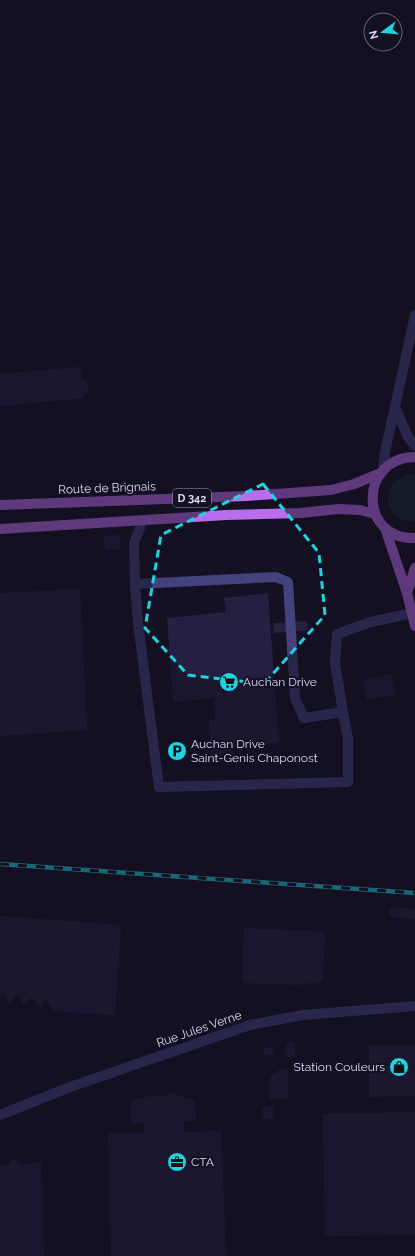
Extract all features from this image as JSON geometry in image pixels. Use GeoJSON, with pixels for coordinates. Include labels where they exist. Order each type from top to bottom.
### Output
{"type":"FeatureCollection","features":[{"type":"Feature","properties":{"kind":"main road","name":"Route de Brignais"},"geometry":{"type":"LineString","coordinates":[[0,505],[247,496],[331,490],[354,484],[382,471],[392,463],[402,459],[415,457]]}},
{"type":"Feature","properties":{"kind":"main road"},"geometry":{"type":"LineString","coordinates":[[382,471],[375,482],[372,493],[372,504],[375,514],[385,528],[392,533],[401,537],[415,538]]}},
{"type":"Feature","properties":{"kind":"main road","name":"D 342"},"geometry":{"type":"LineString","coordinates":[[0,529],[143,520],[301,513],[338,509],[360,510],[375,514]]}},
{"type":"Feature","properties":{"kind":"main road"},"geometry":{"type":"LineString","coordinates":[[385,528],[407,593],[415,626]]}},
{"type":"Feature","properties":{"kind":"main road"},"geometry":{"type":"LineString","coordinates":[[407,593],[415,568]]}},
{"type":"Feature","properties":{"kind":"street"},"geometry":{"type":"LineString","coordinates":[[382,471],[415,315]]}},
{"type":"Feature","properties":{"kind":"street"},"geometry":{"type":"LineString","coordinates":[[395,407],[408,437],[415,446]]}},
{"type":"Feature","properties":{"kind":"street"},"geometry":{"type":"LineString","coordinates":[[143,520],[134,543],[135,584],[138,622],[159,788],[348,782],[348,739],[335,663],[337,634],[371,622],[412,613]]}},
{"type":"Feature","properties":{"kind":"street"},"geometry":{"type":"LineString","coordinates":[[135,584],[276,577],[288,582],[295,698],[304,718],[343,712]]}},
{"type":"Feature","properties":{"kind":"street","name":"Rue Jules Verne"},"geometry":{"type":"LineString","coordinates":[[0,1115],[70,1087],[250,1025],[302,1015],[415,1006]]}},
{"type":"Feature","properties":{"kind":"highlighted area"},"geometry":{"type":"Polygon","coordinates":[[[263,484],[319,553],[325,615],[264,684],[188,675],[145,628],[161,535],[263,484]]]}},
{"type":"Feature","properties":{"kind":"green space"},"geometry":{"type":"Polygon","coordinates":[[[407,475],[415,475],[415,521],[405,521],[397,517],[388,503],[388,495],[391,487],[397,480],[407,475]]]}},
{"type":"Feature","properties":{"kind":"building"},"geometry":{"type":"Polygon","coordinates":[[[80,367],[82,381],[87,380],[89,392],[83,393],[84,398],[0,406],[0,374],[80,367]]]}},
{"type":"Feature","properties":{"kind":"building"},"geometry":{"type":"Polygon","coordinates":[[[120,535],[121,549],[105,550],[104,536],[120,535]]]}},
{"type":"Feature","properties":{"kind":"building"},"geometry":{"type":"Polygon","coordinates":[[[80,589],[87,730],[0,736],[0,593],[80,589]]]}},
{"type":"Feature","properties":{"kind":"building"},"geometry":{"type":"Polygon","coordinates":[[[268,593],[279,743],[232,745],[233,755],[211,756],[209,720],[215,720],[214,698],[173,702],[167,618],[226,612],[224,598],[268,593]]]}},
{"type":"Feature","properties":{"kind":"building"},"geometry":{"type":"Polygon","coordinates":[[[307,621],[308,630],[274,633],[273,623],[307,621]]]}},
{"type":"Feature","properties":{"kind":"building"},"geometry":{"type":"Polygon","coordinates":[[[391,674],[395,694],[367,700],[363,680],[391,674]]]}},
{"type":"Feature","properties":{"kind":"building"},"geometry":{"type":"Polygon","coordinates":[[[390,907],[415,909],[415,919],[390,917],[390,907]]]}},
{"type":"Feature","properties":{"kind":"building"},"geometry":{"type":"Polygon","coordinates":[[[0,916],[121,925],[115,1015],[53,1011],[46,999],[40,1008],[32,997],[24,1005],[17,994],[9,1004],[3,993],[0,997],[0,916]]]}},
{"type":"Feature","properties":{"kind":"building"},"geometry":{"type":"Polygon","coordinates":[[[244,928],[325,932],[323,981],[298,985],[242,983],[244,928]]]}},
{"type":"Feature","properties":{"kind":"building"},"geometry":{"type":"Polygon","coordinates":[[[286,1042],[295,1042],[295,1057],[286,1057],[286,1042]]]}},
{"type":"Feature","properties":{"kind":"building"},"geometry":{"type":"Polygon","coordinates":[[[369,1045],[412,1045],[415,1047],[415,1096],[369,1097],[369,1045]]]}},
{"type":"Feature","properties":{"kind":"building"},"geometry":{"type":"Polygon","coordinates":[[[264,1048],[273,1048],[274,1054],[264,1055],[264,1048]]]}},
{"type":"Feature","properties":{"kind":"building"},"geometry":{"type":"Polygon","coordinates":[[[278,1070],[288,1070],[288,1099],[270,1099],[270,1074],[278,1074],[278,1070]]]}},
{"type":"Feature","properties":{"kind":"building"},"geometry":{"type":"Polygon","coordinates":[[[170,1093],[195,1100],[196,1121],[184,1121],[185,1132],[221,1131],[226,1256],[111,1256],[108,1134],[144,1133],[143,1123],[131,1123],[130,1102],[153,1095],[163,1097],[170,1093]]]}},
{"type":"Feature","properties":{"kind":"building"},"geometry":{"type":"Polygon","coordinates":[[[262,1107],[273,1107],[273,1119],[263,1119],[262,1107]]]}},
{"type":"Feature","properties":{"kind":"building"},"geometry":{"type":"Polygon","coordinates":[[[415,1112],[415,1235],[325,1236],[323,1114],[415,1112]]]}},
{"type":"Feature","properties":{"kind":"building"},"geometry":{"type":"Polygon","coordinates":[[[13,1159],[20,1164],[41,1163],[44,1256],[0,1256],[0,1166],[7,1165],[13,1159]]]}},
{"type":"Feature","properties":{"kind":"railway"},"geometry":{"type":"LineString","coordinates":[[0,864],[415,893]]}},
{"type":"Feature","properties":{"kind":"place","name":"Auchan Drive"},"geometry":{"type":"Point","coordinates":[229,682]}},
{"type":"Feature","properties":{"kind":"place","name":"Auchan Drive Saint-Genis Chaponost"},"geometry":{"type":"Point","coordinates":[177,751]}},
{"type":"Feature","properties":{"kind":"place","name":"Station Couleurs"},"geometry":{"type":"Point","coordinates":[399,1067]}},
{"type":"Feature","properties":{"kind":"place","name":"CTA"},"geometry":{"type":"Point","coordinates":[177,1162]}}]}
